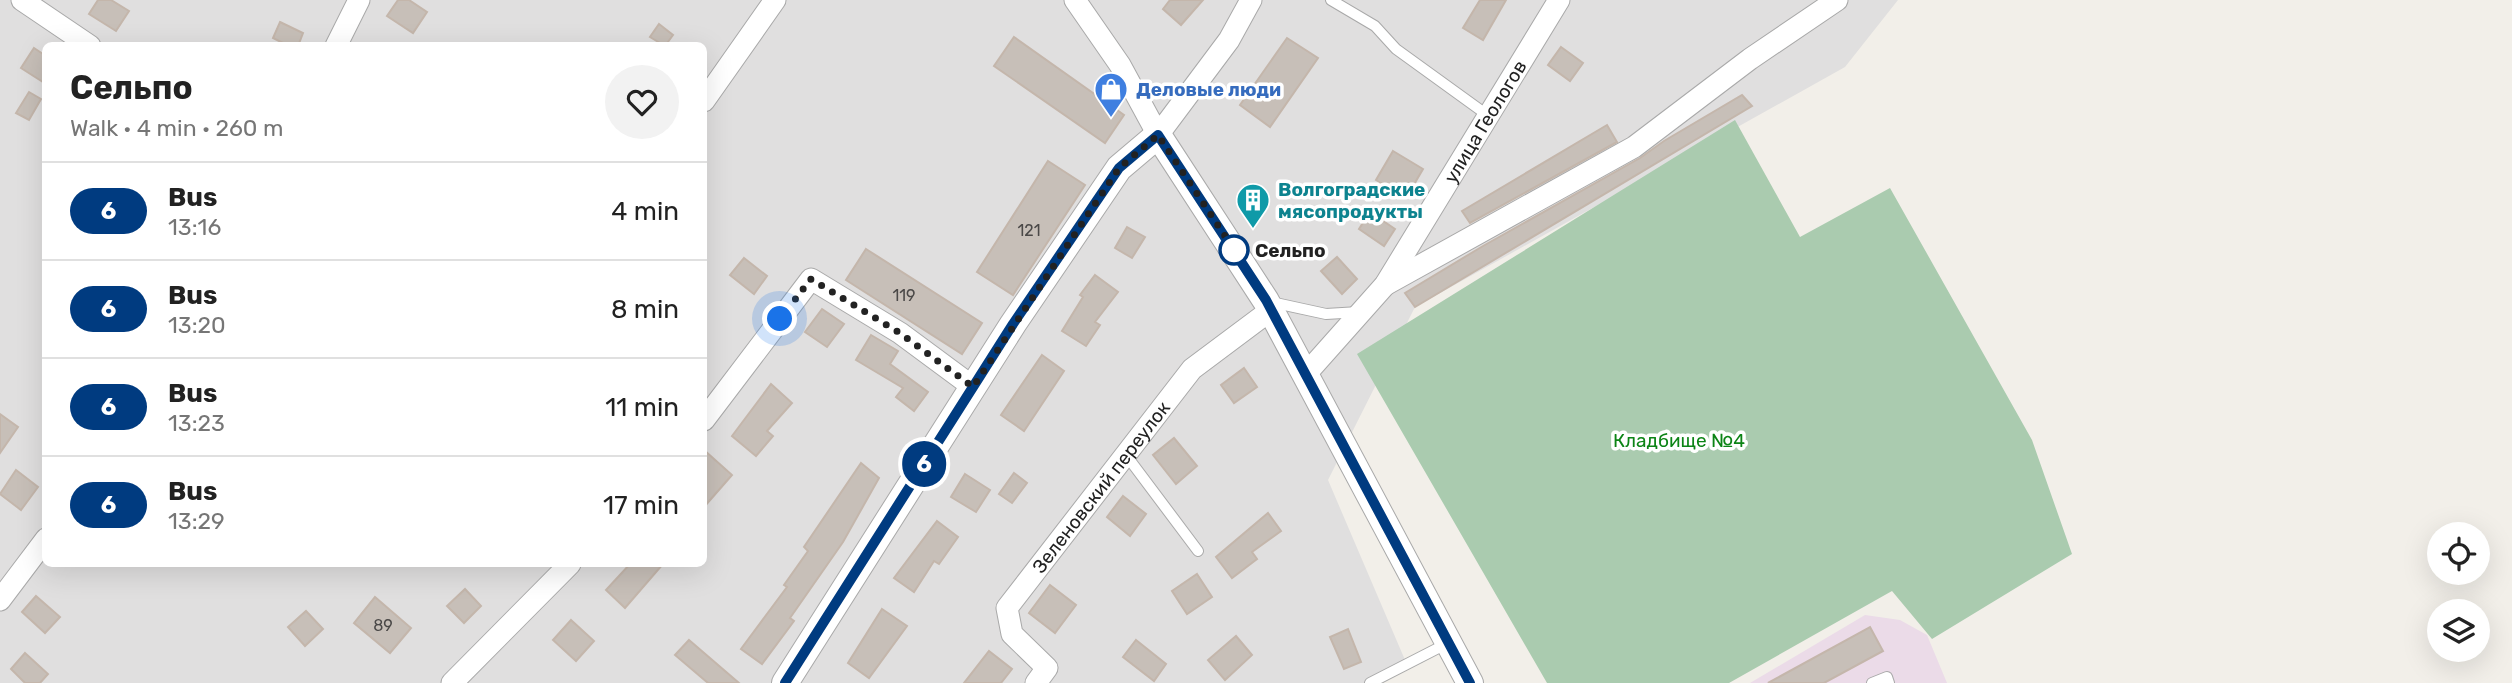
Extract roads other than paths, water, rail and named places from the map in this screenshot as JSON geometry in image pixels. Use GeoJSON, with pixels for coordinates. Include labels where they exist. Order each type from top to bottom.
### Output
{"type":"FeatureCollection","features":[{"type":"Feature","properties":{"kind":"street"},"geometry":{"type":"LineString","coordinates":[[22,0],[84,42]]}},
{"type":"Feature","properties":{"kind":"street"},"geometry":{"type":"LineString","coordinates":[[338,42],[359,0]]}},
{"type":"Feature","properties":{"kind":"street"},"geometry":{"type":"LineString","coordinates":[[707,97],[775,0]]}},
{"type":"Feature","properties":{"kind":"street"},"geometry":{"type":"LineString","coordinates":[[1075,0],[1120,65],[1158,135],[1269,305],[1470,683]]}},
{"type":"Feature","properties":{"kind":"street"},"geometry":{"type":"LineString","coordinates":[[785,683],[973,387],[1119,168],[1158,135],[1229,40],[1251,0]]}},
{"type":"Feature","properties":{"kind":"street","name":"улица Геологов"},"geometry":{"type":"LineString","coordinates":[[1305,375],[1365,311],[1385,285],[1559,0]]}},
{"type":"Feature","properties":{"kind":"street"},"geometry":{"type":"LineString","coordinates":[[1385,285],[1634,147],[1750,59],[1837,0]]}},
{"type":"Feature","properties":{"kind":"street"},"geometry":{"type":"LineString","coordinates":[[707,416],[811,279],[900,333],[973,387]]}},
{"type":"Feature","properties":{"kind":"street","name":"Зеленовский переулок"},"geometry":{"type":"LineString","coordinates":[[1036,683],[1047,668],[1012,634],[1007,608],[1192,369],[1269,305]]}},
{"type":"Feature","properties":{"kind":"street"},"geometry":{"type":"LineString","coordinates":[[0,600],[42,544]]}},
{"type":"Feature","properties":{"kind":"street"},"geometry":{"type":"LineString","coordinates":[[452,683],[567,567]]}},
{"type":"Feature","properties":{"kind":"lane"},"geometry":{"type":"LineString","coordinates":[[1331,0],[1375,26],[1396,49],[1490,117]]}},
{"type":"Feature","properties":{"kind":"lane"},"geometry":{"type":"LineString","coordinates":[[1269,305],[1326,314],[1365,311]]}},
{"type":"Feature","properties":{"kind":"lane"},"geometry":{"type":"LineString","coordinates":[[1125,455],[1198,551]]}},
{"type":"Feature","properties":{"kind":"lane"},"geometry":{"type":"LineString","coordinates":[[1370,683],[1448,643]]}},
{"type":"Feature","properties":{"kind":"lane"},"geometry":{"type":"LineString","coordinates":[[1872,683],[1887,677],[1889,683]]}},
{"type":"Feature","properties":{"kind":"place","name":"Деловые люди"},"geometry":{"type":"Point","coordinates":[1111,119]}},
{"type":"Feature","properties":{"kind":"place","name":"Волгоградские мясопродукты"},"geometry":{"type":"Point","coordinates":[1253,230]}},
{"type":"Feature","properties":{"kind":"place","name":"Сельпо"},"geometry":{"type":"Point","coordinates":[1234,250]}},
{"type":"Feature","properties":{"kind":"park label","name":"Кладбище №4"},"geometry":{"type":"Point","coordinates":[1679,440]}}]}
